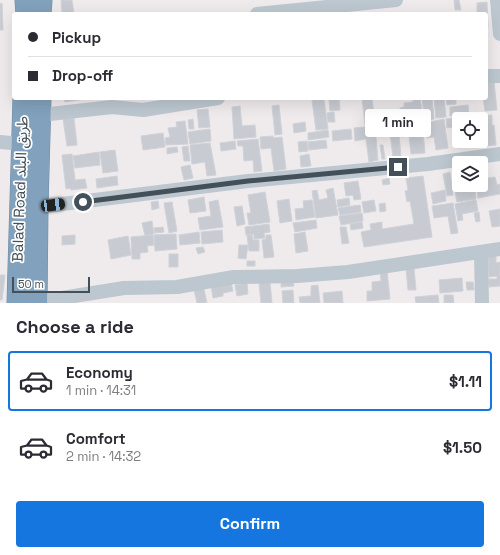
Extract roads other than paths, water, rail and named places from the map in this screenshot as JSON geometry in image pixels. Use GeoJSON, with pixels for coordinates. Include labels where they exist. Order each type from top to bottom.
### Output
{"type":"FeatureCollection","features":[{"type":"Feature","properties":{"kind":"highway"},"geometry":{"type":"LineString","coordinates":[[25,0],[26,12]]}},
{"type":"Feature","properties":{"kind":"highway"},"geometry":{"type":"LineString","coordinates":[[42,0],[42,12]]}},
{"type":"Feature","properties":{"kind":"highway","name":"Balad Road طريق البلد"},"geometry":{"type":"LineString","coordinates":[[17,303],[23,100]]}},
{"type":"Feature","properties":{"kind":"highway","name":"Balad Road طريق البلد"},"geometry":{"type":"LineString","coordinates":[[38,302],[38,207],[41,106]]}},
{"type":"Feature","properties":{"kind":"street"},"geometry":{"type":"LineString","coordinates":[[277,12],[396,0]]}},
{"type":"Feature","properties":{"kind":"street"},"geometry":{"type":"LineString","coordinates":[[497,0],[500,34]]}},
{"type":"Feature","properties":{"kind":"street"},"geometry":{"type":"LineString","coordinates":[[488,76],[500,76]]}},
{"type":"Feature","properties":{"kind":"street"},"geometry":{"type":"LineString","coordinates":[[41,106],[112,107],[143,110],[206,100]]}},
{"type":"Feature","properties":{"kind":"street"},"geometry":{"type":"LineString","coordinates":[[0,142],[22,144]]}},
{"type":"Feature","properties":{"kind":"street"},"geometry":{"type":"LineString","coordinates":[[38,207],[248,181],[428,164],[500,154]]}},
{"type":"Feature","properties":{"kind":"street"},"geometry":{"type":"LineString","coordinates":[[38,302],[124,288],[177,287],[234,277],[297,276],[348,272],[500,249]]}},
{"type":"Feature","properties":{"kind":"street"},"geometry":{"type":"LineString","coordinates":[[481,252],[482,303]]}}]}
